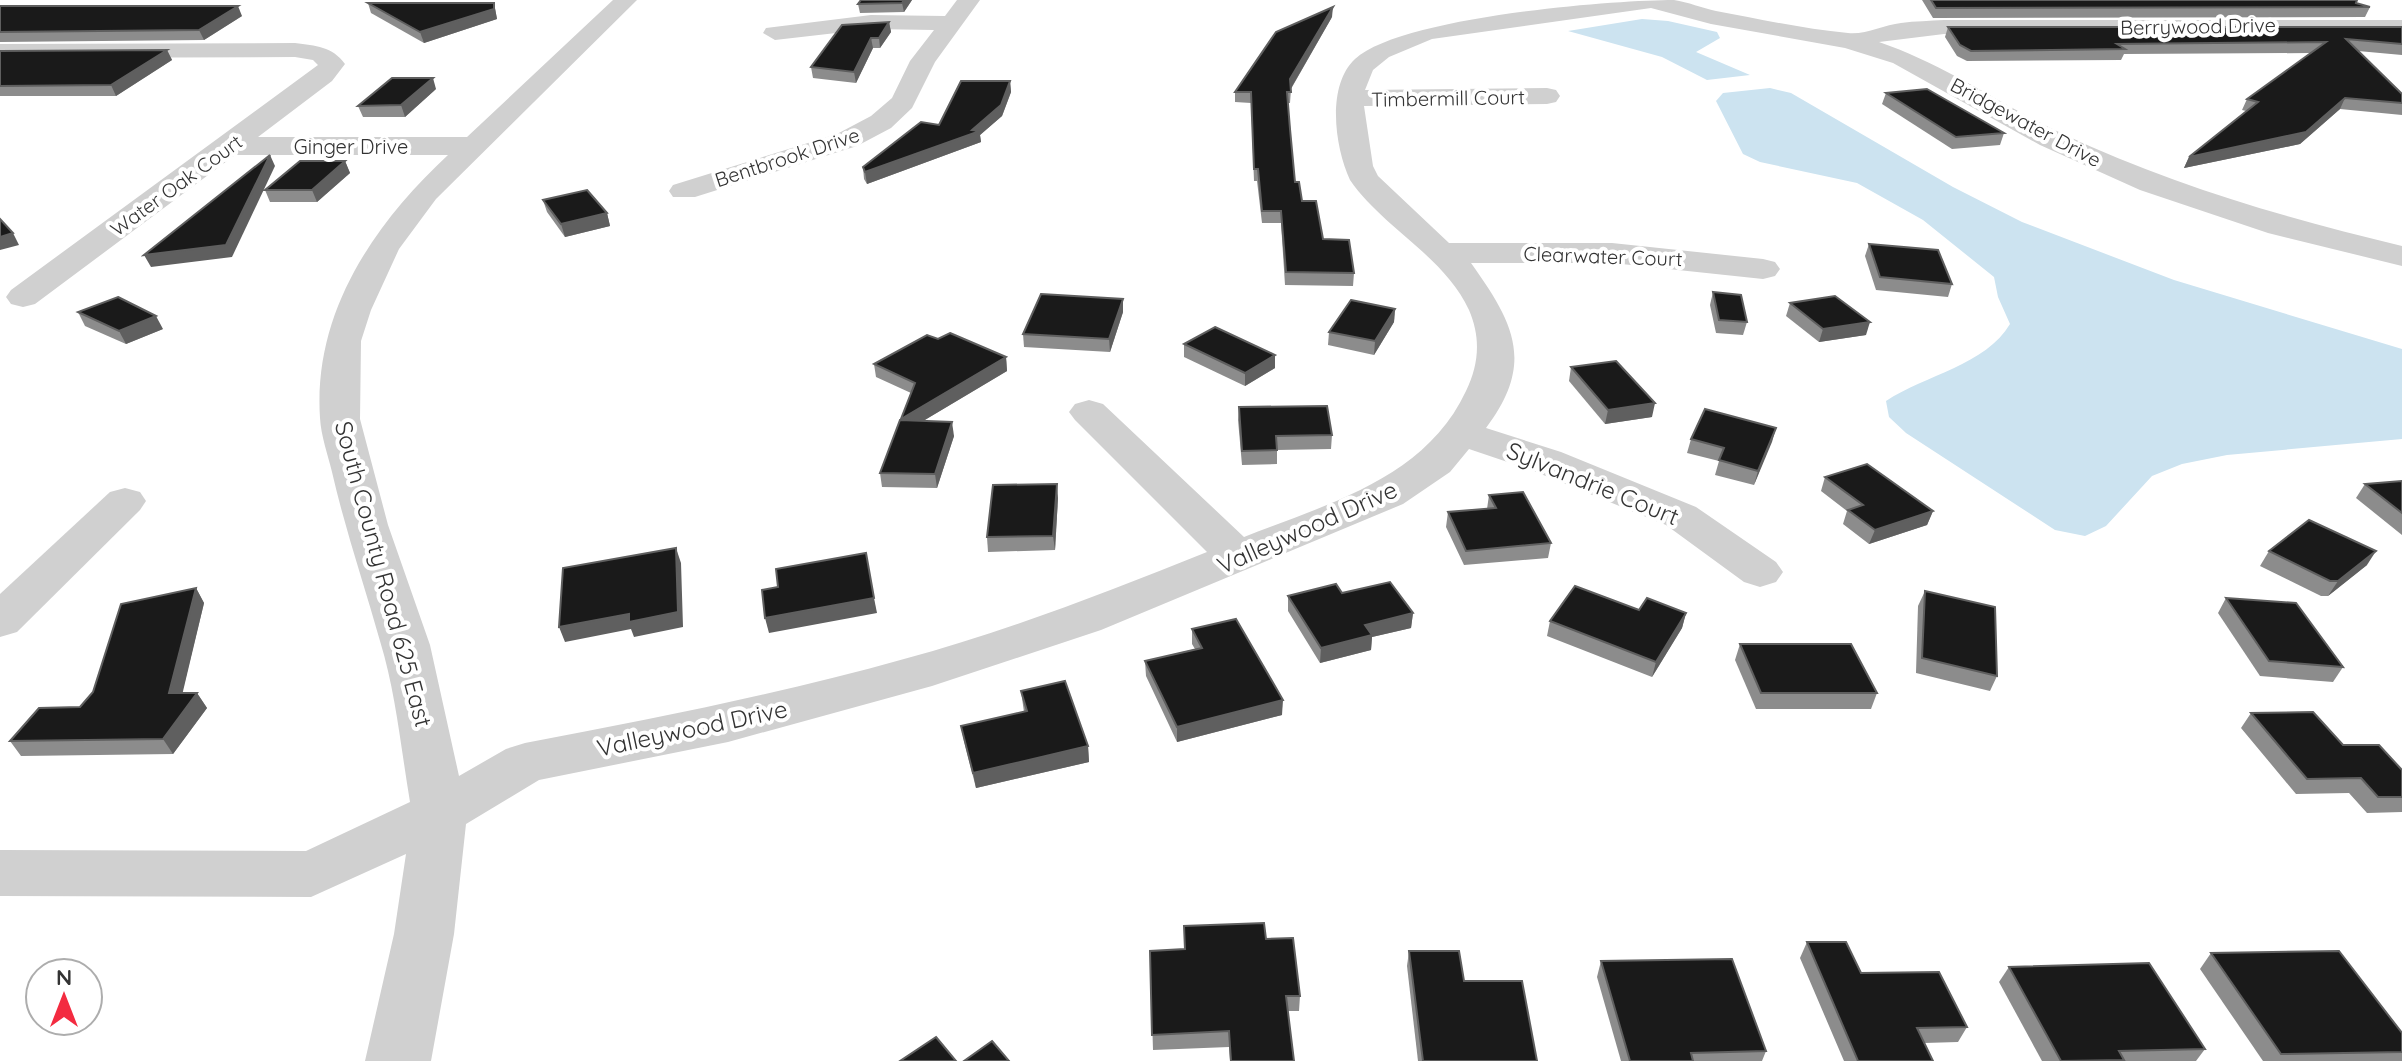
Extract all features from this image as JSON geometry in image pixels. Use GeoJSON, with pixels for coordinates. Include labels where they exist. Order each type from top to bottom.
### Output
{"type":"FeatureCollection","features":[{"type":"Feature","properties":{"kind":"street","name":"South County Road 625 East"},"geometry":{"type":"LineString","coordinates":[[398,1061],[424,934],[440,813],[406,645],[366,525],[340,419],[343,341],[366,278],[383,248],[425,193],[626,0]]}},
{"type":"Feature","properties":{"kind":"street","name":"Bentbrook Drive"},"geometry":{"type":"LineString","coordinates":[[684,191],[804,155],[870,130],[903,102],[923,61],[969,0]]}},
{"type":"Feature","properties":{"kind":"street"},"geometry":{"type":"LineString","coordinates":[[1349,98],[1354,81],[1369,60],[1393,45],[1425,33],[1464,25],[1650,1]]}},
{"type":"Feature","properties":{"kind":"street","name":"Bridgewater Drive"},"geometry":{"type":"LineString","coordinates":[[1650,1],[1711,17],[1850,41],[1919,65],[2050,139],[2151,184],[2279,226],[2397,245]]}},
{"type":"Feature","properties":{"kind":"street"},"geometry":{"type":"LineString","coordinates":[[775,33],[871,22],[951,23]]}},
{"type":"Feature","properties":{"kind":"street","name":"Berrywood Drive"},"geometry":{"type":"LineString","coordinates":[[1850,41],[1901,30],[1944,27],[2402,27]]}},
{"type":"Feature","properties":{"kind":"street","name":"Water Oak Court"},"geometry":{"type":"LineString","coordinates":[[0,51],[295,50],[329,58],[332,64],[329,71],[23,297]]}},
{"type":"Feature","properties":{"kind":"street","name":"Timbermill Court"},"geometry":{"type":"LineString","coordinates":[[1349,98],[1547,96]]}},
{"type":"Feature","properties":{"kind":"street","name":"Valleywood Drive"},"geometry":{"type":"LineString","coordinates":[[0,873],[311,874],[440,813],[525,763],[728,723],[914,674],[1084,619],[1388,495],[1435,463],[1474,417],[1495,370],[1496,339],[1475,290],[1443,253],[1365,180],[1358,166],[1349,98]]}},
{"type":"Feature","properties":{"kind":"street","name":"Ginger Drive"},"geometry":{"type":"LineString","coordinates":[[237,140],[481,140]]}},
{"type":"Feature","properties":{"kind":"street","name":"Clearwater Court"},"geometry":{"type":"LineString","coordinates":[[1443,253],[1612,253],[1763,269]]}},
{"type":"Feature","properties":{"kind":"street"},"geometry":{"type":"LineString","coordinates":[[1089,412],[1239,558]]}},
{"type":"Feature","properties":{"kind":"street","name":"Sylvandrie Court"},"geometry":{"type":"LineString","coordinates":[[1461,433],[1560,466],[1681,516],[1760,572]]}},
{"type":"Feature","properties":{"kind":"street"},"geometry":{"type":"LineString","coordinates":[[0,621],[125,501]]}},
{"type":"Feature","properties":{"kind":"water"},"geometry":{"type":"Polygon","coordinates":[[[1642,19],[1668,21],[1717,32],[1720,38],[1696,52],[1750,75],[1707,80],[1662,57],[1568,31],[1642,19]]]}},
{"type":"Feature","properties":{"kind":"water"},"geometry":{"type":"Polygon","coordinates":[[[1770,88],[1791,93],[1953,187],[2022,222],[2174,280],[2402,349],[2402,439],[2227,455],[2182,464],[2152,476],[2106,526],[2085,536],[2055,530],[1906,433],[1889,417],[1886,401],[1971,360],[1999,338],[2010,324],[1998,297],[1994,277],[1923,220],[1857,183],[1760,162],[1743,154],[1716,101],[1723,93],[1770,88]]]}},
{"type":"Feature","properties":{"kind":"building"},"geometry":{"type":"Polygon","coordinates":[[[861,0],[904,0],[902,3],[858,4],[861,0]]]}},
{"type":"Feature","properties":{"kind":"building"},"geometry":{"type":"Polygon","coordinates":[[[1931,0],[2357,0],[2356,3],[2370,7],[1936,8],[1931,0]]]}},
{"type":"Feature","properties":{"kind":"building"},"geometry":{"type":"Polygon","coordinates":[[[368,3],[494,3],[494,9],[420,32],[368,3]]]}},
{"type":"Feature","properties":{"kind":"building"},"geometry":{"type":"Polygon","coordinates":[[[0,6],[238,6],[199,30],[0,32],[0,6]]]}},
{"type":"Feature","properties":{"kind":"building"},"geometry":{"type":"Polygon","coordinates":[[[1333,7],[1290,79],[1291,92],[1287,92],[1295,182],[1299,182],[1302,201],[1316,201],[1323,239],[1349,240],[1354,273],[1286,272],[1281,211],[1262,211],[1258,169],[1254,169],[1251,92],[1235,92],[1276,32],[1333,7]]]}},
{"type":"Feature","properties":{"kind":"building"},"geometry":{"type":"Polygon","coordinates":[[[889,22],[879,38],[871,38],[854,72],[811,67],[842,25],[889,22]]]}},
{"type":"Feature","properties":{"kind":"building"},"geometry":{"type":"Polygon","coordinates":[[[1948,27],[2402,27],[2402,44],[2346,39],[2402,94],[2402,103],[2345,98],[2306,132],[2189,157],[2258,102],[2247,99],[2326,42],[2117,44],[2125,49],[1971,51],[1960,45],[1948,27]]]}},
{"type":"Feature","properties":{"kind":"building"},"geometry":{"type":"Polygon","coordinates":[[[167,50],[111,85],[0,86],[0,51],[167,50]]]}},
{"type":"Feature","properties":{"kind":"building"},"geometry":{"type":"Polygon","coordinates":[[[392,78],[433,78],[401,105],[358,106],[392,78]]]}},
{"type":"Feature","properties":{"kind":"building"},"geometry":{"type":"Polygon","coordinates":[[[961,81],[1010,81],[1001,105],[972,130],[980,131],[865,172],[863,167],[921,122],[939,125],[961,81]]]}},
{"type":"Feature","properties":{"kind":"building"},"geometry":{"type":"Polygon","coordinates":[[[1927,89],[2004,133],[1956,137],[1886,93],[1927,89]]]}},
{"type":"Feature","properties":{"kind":"building"},"geometry":{"type":"Polygon","coordinates":[[[270,155],[226,245],[144,255],[188,220],[270,155]]]}},
{"type":"Feature","properties":{"kind":"building"},"geometry":{"type":"Polygon","coordinates":[[[300,161],[345,161],[312,190],[265,190],[300,161]]]}},
{"type":"Feature","properties":{"kind":"building"},"geometry":{"type":"Polygon","coordinates":[[[587,190],[607,213],[561,224],[543,200],[587,190]]]}},
{"type":"Feature","properties":{"kind":"building"},"geometry":{"type":"Polygon","coordinates":[[[0,219],[13,233],[0,237],[0,219]]]}},
{"type":"Feature","properties":{"kind":"building"},"geometry":{"type":"Polygon","coordinates":[[[1869,244],[1938,250],[1952,284],[1880,277],[1869,244]]]}},
{"type":"Feature","properties":{"kind":"building"},"geometry":{"type":"Polygon","coordinates":[[[1713,292],[1741,295],[1747,322],[1719,320],[1713,292]]]}},
{"type":"Feature","properties":{"kind":"building"},"geometry":{"type":"Polygon","coordinates":[[[1041,294],[1123,299],[1109,339],[1023,334],[1041,294]]]}},
{"type":"Feature","properties":{"kind":"building"},"geometry":{"type":"Polygon","coordinates":[[[1835,296],[1870,322],[1823,329],[1790,303],[1835,296]]]}},
{"type":"Feature","properties":{"kind":"building"},"geometry":{"type":"Polygon","coordinates":[[[118,297],[156,316],[119,331],[78,312],[118,297]]]}},
{"type":"Feature","properties":{"kind":"building"},"geometry":{"type":"Polygon","coordinates":[[[1351,300],[1395,309],[1375,341],[1329,332],[1351,300]]]}},
{"type":"Feature","properties":{"kind":"building"},"geometry":{"type":"Polygon","coordinates":[[[1215,327],[1275,355],[1245,373],[1184,344],[1215,327]]]}},
{"type":"Feature","properties":{"kind":"building"},"geometry":{"type":"Polygon","coordinates":[[[950,333],[1006,357],[901,419],[915,383],[874,364],[927,335],[938,339],[950,333]]]}},
{"type":"Feature","properties":{"kind":"building"},"geometry":{"type":"Polygon","coordinates":[[[1616,361],[1655,403],[1608,410],[1571,367],[1616,361]]]}},
{"type":"Feature","properties":{"kind":"building"},"geometry":{"type":"Polygon","coordinates":[[[1327,406],[1332,435],[1276,436],[1277,450],[1242,451],[1239,407],[1327,406]]]}},
{"type":"Feature","properties":{"kind":"building"},"geometry":{"type":"Polygon","coordinates":[[[1705,409],[1776,428],[1758,471],[1719,460],[1724,448],[1691,439],[1705,409]]]}},
{"type":"Feature","properties":{"kind":"building"},"geometry":{"type":"Polygon","coordinates":[[[900,420],[952,422],[935,474],[880,473],[900,420]]]}},
{"type":"Feature","properties":{"kind":"building"},"geometry":{"type":"Polygon","coordinates":[[[1867,464],[1933,511],[1875,530],[1848,510],[1863,505],[1825,477],[1867,464]]]}},
{"type":"Feature","properties":{"kind":"building"},"geometry":{"type":"Polygon","coordinates":[[[2402,481],[2402,513],[2365,484],[2402,481]]]}},
{"type":"Feature","properties":{"kind":"building"},"geometry":{"type":"Polygon","coordinates":[[[1057,484],[1053,536],[987,537],[993,485],[1057,484]]]}},
{"type":"Feature","properties":{"kind":"building"},"geometry":{"type":"Polygon","coordinates":[[[1523,492],[1551,543],[1466,551],[1448,512],[1496,508],[1489,495],[1523,492]]]}},
{"type":"Feature","properties":{"kind":"building"},"geometry":{"type":"Polygon","coordinates":[[[2309,520],[2376,551],[2338,581],[2330,581],[2269,551],[2309,520]]]}},
{"type":"Feature","properties":{"kind":"building"},"geometry":{"type":"Polygon","coordinates":[[[676,548],[678,612],[629,622],[629,614],[559,627],[563,568],[676,548]]]}},
{"type":"Feature","properties":{"kind":"building"},"geometry":{"type":"Polygon","coordinates":[[[866,553],[874,598],[765,618],[762,590],[778,587],[776,569],[866,553]]]}},
{"type":"Feature","properties":{"kind":"building"},"geometry":{"type":"Polygon","coordinates":[[[1390,582],[1413,613],[1365,625],[1372,635],[1321,648],[1288,596],[1336,584],[1342,593],[1390,582]]]}},
{"type":"Feature","properties":{"kind":"building"},"geometry":{"type":"Polygon","coordinates":[[[1575,586],[1639,610],[1647,598],[1686,613],[1656,662],[1550,621],[1575,586]]]}},
{"type":"Feature","properties":{"kind":"building"},"geometry":{"type":"Polygon","coordinates":[[[196,588],[169,693],[197,693],[163,739],[10,741],[39,708],[80,707],[93,692],[121,604],[196,588]]]}},
{"type":"Feature","properties":{"kind":"building"},"geometry":{"type":"Polygon","coordinates":[[[1925,591],[1995,607],[1997,676],[1922,658],[1925,591]]]}},
{"type":"Feature","properties":{"kind":"building"},"geometry":{"type":"Polygon","coordinates":[[[2226,598],[2296,603],[2343,667],[2269,661],[2226,598]]]}},
{"type":"Feature","properties":{"kind":"building"},"geometry":{"type":"Polygon","coordinates":[[[1236,619],[1283,700],[1177,727],[1145,661],[1202,648],[1192,629],[1236,619]]]}},
{"type":"Feature","properties":{"kind":"building"},"geometry":{"type":"Polygon","coordinates":[[[1740,644],[1851,644],[1877,693],[1761,693],[1740,644]]]}},
{"type":"Feature","properties":{"kind":"building"},"geometry":{"type":"Polygon","coordinates":[[[1065,681],[1088,746],[973,773],[961,726],[1027,711],[1021,691],[1065,681]]]}},
{"type":"Feature","properties":{"kind":"building"},"geometry":{"type":"Polygon","coordinates":[[[2313,712],[2343,745],[2379,745],[2402,770],[2402,797],[2378,797],[2361,778],[2307,779],[2251,713],[2313,712]]]}},
{"type":"Feature","properties":{"kind":"building"},"geometry":{"type":"Polygon","coordinates":[[[1264,923],[1266,939],[1293,938],[1300,996],[1286,996],[1294,1061],[1231,1061],[1229,1031],[1152,1035],[1150,951],[1185,949],[1184,926],[1264,923]]]}},
{"type":"Feature","properties":{"kind":"building"},"geometry":{"type":"Polygon","coordinates":[[[1807,942],[1846,942],[1861,973],[1939,972],[1967,1027],[1917,1028],[1933,1061],[1858,1061],[1807,942]]]}},
{"type":"Feature","properties":{"kind":"building"},"geometry":{"type":"Polygon","coordinates":[[[1409,951],[1459,951],[1464,981],[1522,981],[1537,1061],[1423,1061],[1409,951]]]}},
{"type":"Feature","properties":{"kind":"building"},"geometry":{"type":"Polygon","coordinates":[[[2339,951],[2402,1033],[2402,1052],[2281,1054],[2211,953],[2339,951]]]}},
{"type":"Feature","properties":{"kind":"building"},"geometry":{"type":"Polygon","coordinates":[[[1732,959],[1766,1051],[1691,1053],[1693,1061],[1630,1061],[1601,961],[1732,959]]]}},
{"type":"Feature","properties":{"kind":"building"},"geometry":{"type":"Polygon","coordinates":[[[2149,963],[2205,1049],[2119,1051],[2124,1060],[2061,1061],[2009,967],[2149,963]]]}},
{"type":"Feature","properties":{"kind":"building"},"geometry":{"type":"Polygon","coordinates":[[[936,1037],[956,1061],[900,1061],[936,1037]]]}},
{"type":"Feature","properties":{"kind":"building"},"geometry":{"type":"Polygon","coordinates":[[[992,1041],[1009,1061],[964,1061],[992,1041]]]}}]}
